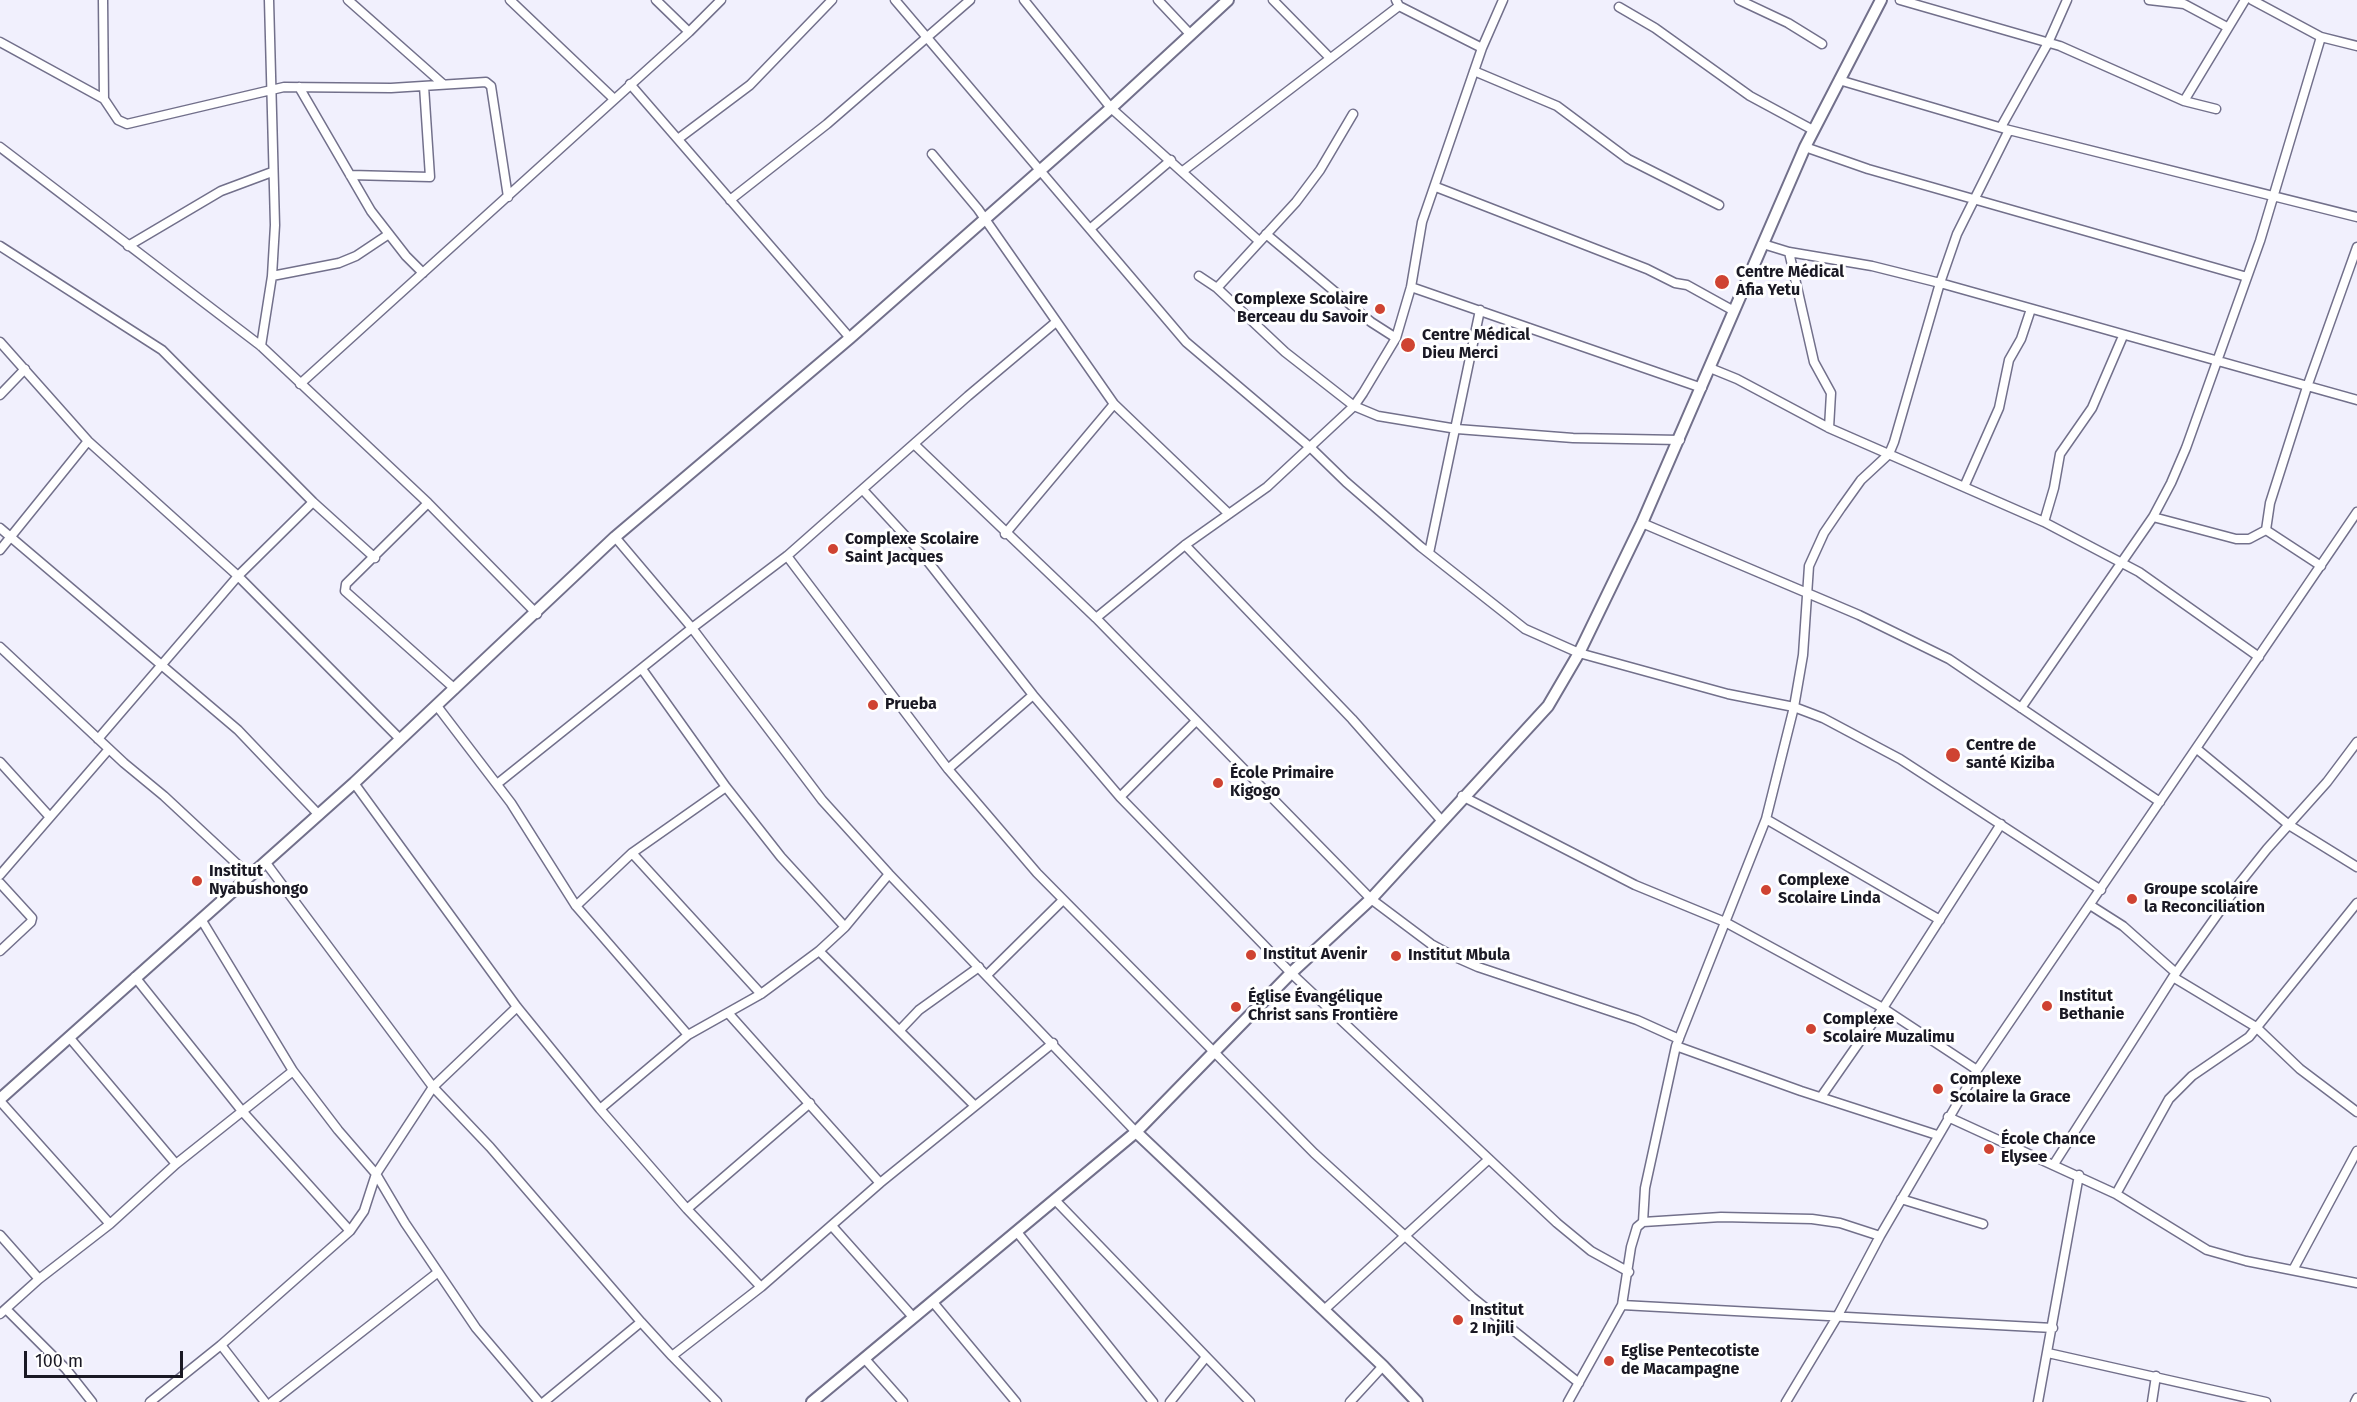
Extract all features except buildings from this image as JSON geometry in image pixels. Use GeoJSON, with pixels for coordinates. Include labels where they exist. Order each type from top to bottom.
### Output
{"type":"FeatureCollection","features":[{"type":"Feature","properties":{"kind":"street"},"geometry":{"type":"LineString","coordinates":[[103,0],[104,99]]}},
{"type":"Feature","properties":{"kind":"street"},"geometry":{"type":"LineString","coordinates":[[261,346],[272,276],[275,225],[269,0]]}},
{"type":"Feature","properties":{"kind":"street"},"geometry":{"type":"LineString","coordinates":[[348,0],[443,84]]}},
{"type":"Feature","properties":{"kind":"street"},"geometry":{"type":"LineString","coordinates":[[510,0],[613,98]]}},
{"type":"Feature","properties":{"kind":"street"},"geometry":{"type":"LineString","coordinates":[[656,0],[689,32]]}},
{"type":"Feature","properties":{"kind":"street"},"geometry":{"type":"LineString","coordinates":[[300,384],[508,197],[613,98],[689,32],[721,0]]}},
{"type":"Feature","properties":{"kind":"street"},"geometry":{"type":"LineString","coordinates":[[678,139],[750,85],[832,0]]}},
{"type":"Feature","properties":{"kind":"street"},"geometry":{"type":"LineString","coordinates":[[895,0],[1186,342],[1311,448],[1346,482],[1525,629],[1579,653],[1728,694],[1794,707],[1856,734],[1900,759],[2101,890]]}},
{"type":"Feature","properties":{"kind":"street"},"geometry":{"type":"LineString","coordinates":[[730,200],[827,124],[970,0]]}},
{"type":"Feature","properties":{"kind":"street"},"geometry":{"type":"LineString","coordinates":[[1024,0],[1111,108],[1259,242]]}},
{"type":"Feature","properties":{"kind":"street"},"geometry":{"type":"LineString","coordinates":[[1158,0],[1190,34]]}},
{"type":"Feature","properties":{"kind":"street"},"geometry":{"type":"LineString","coordinates":[[110,1224],[0,1100],[354,783],[537,614],[615,537],[850,338],[1111,108],[1228,0]]}},
{"type":"Feature","properties":{"kind":"street"},"geometry":{"type":"LineString","coordinates":[[1273,0],[1330,58]]}},
{"type":"Feature","properties":{"kind":"street"},"geometry":{"type":"LineString","coordinates":[[1095,618],[1185,545],[1267,488],[1354,406],[1396,338],[1411,287],[1419,231],[1482,48],[1503,0]]}},
{"type":"Feature","properties":{"kind":"street"},"geometry":{"type":"LineString","coordinates":[[812,1402],[1136,1132],[1291,973],[1371,899],[1462,796],[1548,706],[1579,653],[1642,523],[1680,440],[1804,147],[1881,0]]}},
{"type":"Feature","properties":{"kind":"street"},"geometry":{"type":"LineString","coordinates":[[1900,0],[2048,43],[2124,73],[2184,101],[2216,109]]}},
{"type":"Feature","properties":{"kind":"street"},"geometry":{"type":"LineString","coordinates":[[1643,1222],[1646,1188],[1678,1043],[1766,819],[1794,707],[1803,655],[1809,566],[1824,533],[1861,480],[1888,454],[1894,442],[1940,283],[1957,234],[1977,198],[2005,129],[2067,0]]}},
{"type":"Feature","properties":{"kind":"street"},"geometry":{"type":"LineString","coordinates":[[2149,0],[2184,4],[2227,27]]}},
{"type":"Feature","properties":{"kind":"street"},"geometry":{"type":"LineString","coordinates":[[2184,101],[2245,0]]}},
{"type":"Feature","properties":{"kind":"street"},"geometry":{"type":"LineString","coordinates":[[2252,0],[2321,37],[2357,46]]}},
{"type":"Feature","properties":{"kind":"street"},"geometry":{"type":"LineString","coordinates":[[1743,1],[1788,23],[1822,44]]}},
{"type":"Feature","properties":{"kind":"street"},"geometry":{"type":"LineString","coordinates":[[1183,171],[1398,3],[1482,48]]}},
{"type":"Feature","properties":{"kind":"street"},"geometry":{"type":"LineString","coordinates":[[1619,7],[1655,28],[1750,96],[1813,130]]}},
{"type":"Feature","properties":{"kind":"street"},"geometry":{"type":"LineString","coordinates":[[2021,708],[2153,517],[2186,448],[2276,195],[2321,37]]}},
{"type":"Feature","properties":{"kind":"street"},"geometry":{"type":"LineString","coordinates":[[0,42],[104,99],[118,120],[127,124],[284,87],[424,86],[486,82],[491,86],[508,197]]}},
{"type":"Feature","properties":{"kind":"street"},"geometry":{"type":"LineString","coordinates":[[1474,71],[1557,106],[1628,159],[1719,205]]}},
{"type":"Feature","properties":{"kind":"street"},"geometry":{"type":"LineString","coordinates":[[1839,80],[2005,129],[2357,217]]}},
{"type":"Feature","properties":{"kind":"street"},"geometry":{"type":"LineString","coordinates":[[630,84],[850,338]]}},
{"type":"Feature","properties":{"kind":"street"},"geometry":{"type":"LineString","coordinates":[[350,175],[430,177],[424,86]]}},
{"type":"Feature","properties":{"kind":"street"},"geometry":{"type":"LineString","coordinates":[[300,87],[371,211],[423,273]]}},
{"type":"Feature","properties":{"kind":"street"},"geometry":{"type":"LineString","coordinates":[[1217,288],[1307,188],[1353,114]]}},
{"type":"Feature","properties":{"kind":"street"},"geometry":{"type":"LineString","coordinates":[[0,147],[261,346],[428,503],[537,614]]}},
{"type":"Feature","properties":{"kind":"street"},"geometry":{"type":"LineString","coordinates":[[1804,147],[1868,169],[1977,198],[2088,233],[2247,277]]}},
{"type":"Feature","properties":{"kind":"street"},"geometry":{"type":"LineString","coordinates":[[932,154],[985,219],[1114,404],[1229,514]]}},
{"type":"Feature","properties":{"kind":"street"},"geometry":{"type":"LineString","coordinates":[[1091,228],[1171,160]]}},
{"type":"Feature","properties":{"kind":"street"},"geometry":{"type":"LineString","coordinates":[[128,246],[221,191],[272,172]]}},
{"type":"Feature","properties":{"kind":"street"},"geometry":{"type":"LineString","coordinates":[[1436,187],[1647,269],[1675,283],[1687,285],[1734,311]]}},
{"type":"Feature","properties":{"kind":"street"},"geometry":{"type":"LineString","coordinates":[[272,276],[339,263],[356,256],[389,234]]}},
{"type":"Feature","properties":{"kind":"street"},"geometry":{"type":"LineString","coordinates":[[1266,234],[1371,322],[1396,338]]}},
{"type":"Feature","properties":{"kind":"street"},"geometry":{"type":"LineString","coordinates":[[1763,244],[1789,252],[1872,266],[1940,283],[2357,400]]}},
{"type":"Feature","properties":{"kind":"street"},"geometry":{"type":"LineString","coordinates":[[0,246],[162,350],[313,502],[375,558]]}},
{"type":"Feature","properties":{"kind":"street"},"geometry":{"type":"LineString","coordinates":[[2266,530],[2270,503],[2307,387],[2357,247]]}},
{"type":"Feature","properties":{"kind":"street"},"geometry":{"type":"LineString","coordinates":[[1789,252],[1814,362],[1831,393],[1828,428]]}},
{"type":"Feature","properties":{"kind":"street"},"geometry":{"type":"LineString","coordinates":[[1199,276],[1217,288],[1285,352],[1354,406],[1378,416],[1457,429],[1573,438],[1680,440]]}},
{"type":"Feature","properties":{"kind":"street"},"geometry":{"type":"LineString","coordinates":[[1411,287],[1702,388]]}},
{"type":"Feature","properties":{"kind":"street"},"geometry":{"type":"LineString","coordinates":[[1964,487],[1999,408],[2009,360],[2031,309]]}},
{"type":"Feature","properties":{"kind":"street"},"geometry":{"type":"LineString","coordinates":[[1429,552],[1457,429],[1480,310]]}},
{"type":"Feature","properties":{"kind":"street"},"geometry":{"type":"LineString","coordinates":[[497,784],[692,628],[787,556],[1056,322]]}},
{"type":"Feature","properties":{"kind":"street"},"geometry":{"type":"LineString","coordinates":[[2044,522],[2054,488],[2060,454],[2092,408],[2123,336]]}},
{"type":"Feature","properties":{"kind":"street"},"geometry":{"type":"LineString","coordinates":[[0,342],[88,441],[238,576],[400,739]]}},
{"type":"Feature","properties":{"kind":"street"},"geometry":{"type":"LineString","coordinates":[[1710,368],[1747,384],[1828,428],[2044,522],[2151,578],[2259,657]]}},
{"type":"Feature","properties":{"kind":"street"},"geometry":{"type":"LineString","coordinates":[[0,395],[25,369]]}},
{"type":"Feature","properties":{"kind":"street"},"geometry":{"type":"LineString","coordinates":[[1005,534],[1114,404]]}},
{"type":"Feature","properties":{"kind":"street"},"geometry":{"type":"LineString","coordinates":[[0,550],[88,441]]}},
{"type":"Feature","properties":{"kind":"street"},"geometry":{"type":"LineString","coordinates":[[915,446],[1095,618],[1371,899],[1431,944],[1478,967],[1626,1016],[1678,1043],[1821,1097],[1937,1135]]}},
{"type":"Feature","properties":{"kind":"street"},"geometry":{"type":"LineString","coordinates":[[863,490],[922,554],[1033,695],[1120,797],[1291,973],[1488,1160],[1591,1251],[1629,1272]]}},
{"type":"Feature","properties":{"kind":"street"},"geometry":{"type":"LineString","coordinates":[[98,739],[238,576],[313,502]]}},
{"type":"Feature","properties":{"kind":"street"},"geometry":{"type":"LineString","coordinates":[[428,503],[375,558],[346,584],[345,591],[455,689]]}},
{"type":"Feature","properties":{"kind":"street"},"geometry":{"type":"LineString","coordinates":[[1786,1402],[1837,1317],[1937,1135],[1977,1070],[2356,515]]}},
{"type":"Feature","properties":{"kind":"street"},"geometry":{"type":"LineString","coordinates":[[2153,517],[2236,539],[2249,539],[2266,530]]}},
{"type":"Feature","properties":{"kind":"street"},"geometry":{"type":"LineString","coordinates":[[1642,523],[1807,592],[1948,659],[2160,802]]}},
{"type":"Feature","properties":{"kind":"street"},"geometry":{"type":"LineString","coordinates":[[0,528],[238,730],[319,814]]}},
{"type":"Feature","properties":{"kind":"street"},"geometry":{"type":"LineString","coordinates":[[2266,530],[2321,566]]}},
{"type":"Feature","properties":{"kind":"street"},"geometry":{"type":"LineString","coordinates":[[615,537],[692,628],[801,775],[889,874],[1053,1042],[1136,1132],[1418,1402]]}},
{"type":"Feature","properties":{"kind":"street"},"geometry":{"type":"LineString","coordinates":[[1185,545],[1352,719],[1441,820]]}},
{"type":"Feature","properties":{"kind":"street"},"geometry":{"type":"LineString","coordinates":[[787,556],[948,769],[1063,900],[1212,1052],[1404,1237],[1480,1304],[1579,1383]]}},
{"type":"Feature","properties":{"kind":"street"},"geometry":{"type":"LineString","coordinates":[[0,647],[250,876]]}},
{"type":"Feature","properties":{"kind":"street"},"geometry":{"type":"LineString","coordinates":[[642,669],[726,787],[781,856],[845,927]]}},
{"type":"Feature","properties":{"kind":"street"},"geometry":{"type":"LineString","coordinates":[[948,769],[1033,695]]}},
{"type":"Feature","properties":{"kind":"street"},"geometry":{"type":"LineString","coordinates":[[437,706],[497,784],[576,906],[688,1035]]}},
{"type":"Feature","properties":{"kind":"street"},"geometry":{"type":"LineString","coordinates":[[1120,797],[1196,721]]}},
{"type":"Feature","properties":{"kind":"street"},"geometry":{"type":"LineString","coordinates":[[2054,1164],[2174,975],[2239,884],[2327,782],[2357,742]]}},
{"type":"Feature","properties":{"kind":"street"},"geometry":{"type":"LineString","coordinates":[[0,875],[109,749]]}},
{"type":"Feature","properties":{"kind":"street"},"geometry":{"type":"LineString","coordinates":[[2197,749],[2289,825],[2357,867]]}},
{"type":"Feature","properties":{"kind":"street"},"geometry":{"type":"LineString","coordinates":[[0,762],[49,816]]}},
{"type":"Feature","properties":{"kind":"street"},"geometry":{"type":"LineString","coordinates":[[354,783],[517,1007],[600,1109],[687,1209],[761,1287]]}},
{"type":"Feature","properties":{"kind":"street"},"geometry":{"type":"LineString","coordinates":[[576,906],[632,853],[726,787]]}},
{"type":"Feature","properties":{"kind":"street"},"geometry":{"type":"LineString","coordinates":[[1462,796],[1635,885],[1725,922],[1883,1008],[1977,1070]]}},
{"type":"Feature","properties":{"kind":"street"},"geometry":{"type":"LineString","coordinates":[[1766,819],[1940,920]]}},
{"type":"Feature","properties":{"kind":"street"},"geometry":{"type":"LineString","coordinates":[[1821,1097],[1883,1008],[2001,824]]}},
{"type":"Feature","properties":{"kind":"street"},"geometry":{"type":"LineString","coordinates":[[632,853],[686,915],[761,994]]}},
{"type":"Feature","properties":{"kind":"street"},"geometry":{"type":"LineString","coordinates":[[266,863],[433,1087],[490,1147],[641,1322],[717,1402]]}},
{"type":"Feature","properties":{"kind":"street"},"geometry":{"type":"LineString","coordinates":[[600,1109],[688,1035],[761,994],[819,951],[845,927],[889,874]]}},
{"type":"Feature","properties":{"kind":"street"},"geometry":{"type":"LineString","coordinates":[[0,883],[33,918],[0,951]]}},
{"type":"Feature","properties":{"kind":"street"},"geometry":{"type":"LineString","coordinates":[[987,975],[1063,900]]}},
{"type":"Feature","properties":{"kind":"street"},"geometry":{"type":"LineString","coordinates":[[2116,1194],[2169,1099],[2192,1077],[2249,1036],[2357,903]]}},
{"type":"Feature","properties":{"kind":"street"},"geometry":{"type":"LineString","coordinates":[[2090,904],[2123,926],[2174,975],[2256,1027],[2300,1069],[2357,1112]]}},
{"type":"Feature","properties":{"kind":"street"},"geometry":{"type":"LineString","coordinates":[[201,919],[293,1071],[338,1130],[376,1174],[437,1273],[502,1362],[539,1402]]}},
{"type":"Feature","properties":{"kind":"street"},"geometry":{"type":"LineString","coordinates":[[819,951],[974,1105]]}},
{"type":"Feature","properties":{"kind":"street"},"geometry":{"type":"LineString","coordinates":[[900,1030],[919,1010],[979,967]]}},
{"type":"Feature","properties":{"kind":"street"},"geometry":{"type":"LineString","coordinates":[[135,977],[242,1111],[350,1231]]}},
{"type":"Feature","properties":{"kind":"street"},"geometry":{"type":"LineString","coordinates":[[150,1402],[221,1345],[350,1231],[364,1211],[376,1174],[433,1087],[517,1007]]}},
{"type":"Feature","properties":{"kind":"street"},"geometry":{"type":"LineString","coordinates":[[729,1014],[880,1183]]}},
{"type":"Feature","properties":{"kind":"street"},"geometry":{"type":"LineString","coordinates":[[69,1037],[176,1164]]}},
{"type":"Feature","properties":{"kind":"street"},"geometry":{"type":"LineString","coordinates":[[672,1356],[761,1287],[880,1183],[1053,1042]]}},
{"type":"Feature","properties":{"kind":"street"},"geometry":{"type":"LineString","coordinates":[[92,1402],[66,1369],[3,1311],[39,1279],[110,1224],[176,1164],[293,1071]]}},
{"type":"Feature","properties":{"kind":"street"},"geometry":{"type":"LineString","coordinates":[[687,1209],[810,1103]]}},
{"type":"Feature","properties":{"kind":"street"},"geometry":{"type":"LineString","coordinates":[[1948,1118],[2079,1175],[2116,1194],[2207,1250],[2357,1282]]}},
{"type":"Feature","properties":{"kind":"street"},"geometry":{"type":"LineString","coordinates":[[2293,1270],[2357,1151]]}},
{"type":"Feature","properties":{"kind":"street"},"geometry":{"type":"LineString","coordinates":[[1324,1310],[1488,1160]]}},
{"type":"Feature","properties":{"kind":"street"},"geometry":{"type":"LineString","coordinates":[[2038,1402],[2079,1175]]}},
{"type":"Feature","properties":{"kind":"street"},"geometry":{"type":"LineString","coordinates":[[1901,1199],[1983,1224]]}},
{"type":"Feature","properties":{"kind":"street"},"geometry":{"type":"LineString","coordinates":[[1056,1201],[1250,1402]]}},
{"type":"Feature","properties":{"kind":"street"},"geometry":{"type":"LineString","coordinates":[[1568,1402],[1622,1305],[1629,1272],[1631,1247],[1637,1227],[1643,1222],[1721,1217],[1812,1219],[1840,1223],[1880,1236]]}},
{"type":"Feature","properties":{"kind":"street"},"geometry":{"type":"LineString","coordinates":[[832,1226],[913,1317]]}},
{"type":"Feature","properties":{"kind":"street"},"geometry":{"type":"LineString","coordinates":[[1017,1232],[1153,1402]]}},
{"type":"Feature","properties":{"kind":"street"},"geometry":{"type":"LineString","coordinates":[[0,1235],[39,1279]]}},
{"type":"Feature","properties":{"kind":"street"},"geometry":{"type":"LineString","coordinates":[[272,1402],[346,1341],[437,1273]]}},
{"type":"Feature","properties":{"kind":"street"},"geometry":{"type":"LineString","coordinates":[[932,1301],[1016,1402]]}},
{"type":"Feature","properties":{"kind":"street"},"geometry":{"type":"LineString","coordinates":[[1622,1305],[2053,1328]]}},
{"type":"Feature","properties":{"kind":"street"},"geometry":{"type":"LineString","coordinates":[[543,1402],[641,1322]]}},
{"type":"Feature","properties":{"kind":"street"},"geometry":{"type":"LineString","coordinates":[[221,1345],[265,1402]]}},
{"type":"Feature","properties":{"kind":"street"},"geometry":{"type":"LineString","coordinates":[[2048,1353],[2266,1402]]}},
{"type":"Feature","properties":{"kind":"street"},"geometry":{"type":"LineString","coordinates":[[1170,1402],[1206,1357]]}},
{"type":"Feature","properties":{"kind":"street"},"geometry":{"type":"LineString","coordinates":[[865,1359],[903,1402]]}},
{"type":"Feature","properties":{"kind":"street"},"geometry":{"type":"LineString","coordinates":[[1350,1402],[1383,1366]]}},
{"type":"Feature","properties":{"kind":"street"},"geometry":{"type":"LineString","coordinates":[[2152,1402],[2156,1376]]}},
{"type":"Feature","properties":{"kind":"place","name":"Centre Médical Afia Yetu"},"geometry":{"type":"Point","coordinates":[1722,282]}},
{"type":"Feature","properties":{"kind":"place","name":"Complexe Scolaire Berceau du Savoir"},"geometry":{"type":"Point","coordinates":[1380,309]}},
{"type":"Feature","properties":{"kind":"place","name":"Centre Médical Dieu Merci"},"geometry":{"type":"Point","coordinates":[1408,345]}},
{"type":"Feature","properties":{"kind":"place","name":"Complexe Scolaire Saint Jacques"},"geometry":{"type":"Point","coordinates":[833,549]}},
{"type":"Feature","properties":{"kind":"place","name":"Prueba"},"geometry":{"type":"Point","coordinates":[873,705]}},
{"type":"Feature","properties":{"kind":"place","name":"Centre de santé Kiziba"},"geometry":{"type":"Point","coordinates":[1953,755]}},
{"type":"Feature","properties":{"kind":"place","name":"École Primaire Kigogo"},"geometry":{"type":"Point","coordinates":[1218,783]}},
{"type":"Feature","properties":{"kind":"place","name":"Institut Nyabushongo"},"geometry":{"type":"Point","coordinates":[197,881]}},
{"type":"Feature","properties":{"kind":"place","name":"Complexe Scolaire Linda"},"geometry":{"type":"Point","coordinates":[1766,890]}},
{"type":"Feature","properties":{"kind":"place","name":"Groupe scolaire la Reconciliation"},"geometry":{"type":"Point","coordinates":[2132,899]}},
{"type":"Feature","properties":{"kind":"place","name":"Institut Avenir"},"geometry":{"type":"Point","coordinates":[1251,955]}},
{"type":"Feature","properties":{"kind":"place","name":"Institut Mbula"},"geometry":{"type":"Point","coordinates":[1396,956]}},
{"type":"Feature","properties":{"kind":"place","name":"Institut Bethanie"},"geometry":{"type":"Point","coordinates":[2047,1006]}},
{"type":"Feature","properties":{"kind":"place","name":"Église Évangélique Christ sans Frontière"},"geometry":{"type":"Point","coordinates":[1236,1007]}},
{"type":"Feature","properties":{"kind":"place","name":"Complexe Scolaire Muzalimu"},"geometry":{"type":"Point","coordinates":[1811,1029]}},
{"type":"Feature","properties":{"kind":"place","name":"Complexe Scolaire la Grace"},"geometry":{"type":"Point","coordinates":[1938,1089]}},
{"type":"Feature","properties":{"kind":"place","name":"École Chance Elysee"},"geometry":{"type":"Point","coordinates":[1989,1149]}},
{"type":"Feature","properties":{"kind":"place","name":"Institut 2 Injili"},"geometry":{"type":"Point","coordinates":[1458,1320]}},
{"type":"Feature","properties":{"kind":"place","name":"Eglise Pentecotiste de Macampagne"},"geometry":{"type":"Point","coordinates":[1609,1361]}}]}
